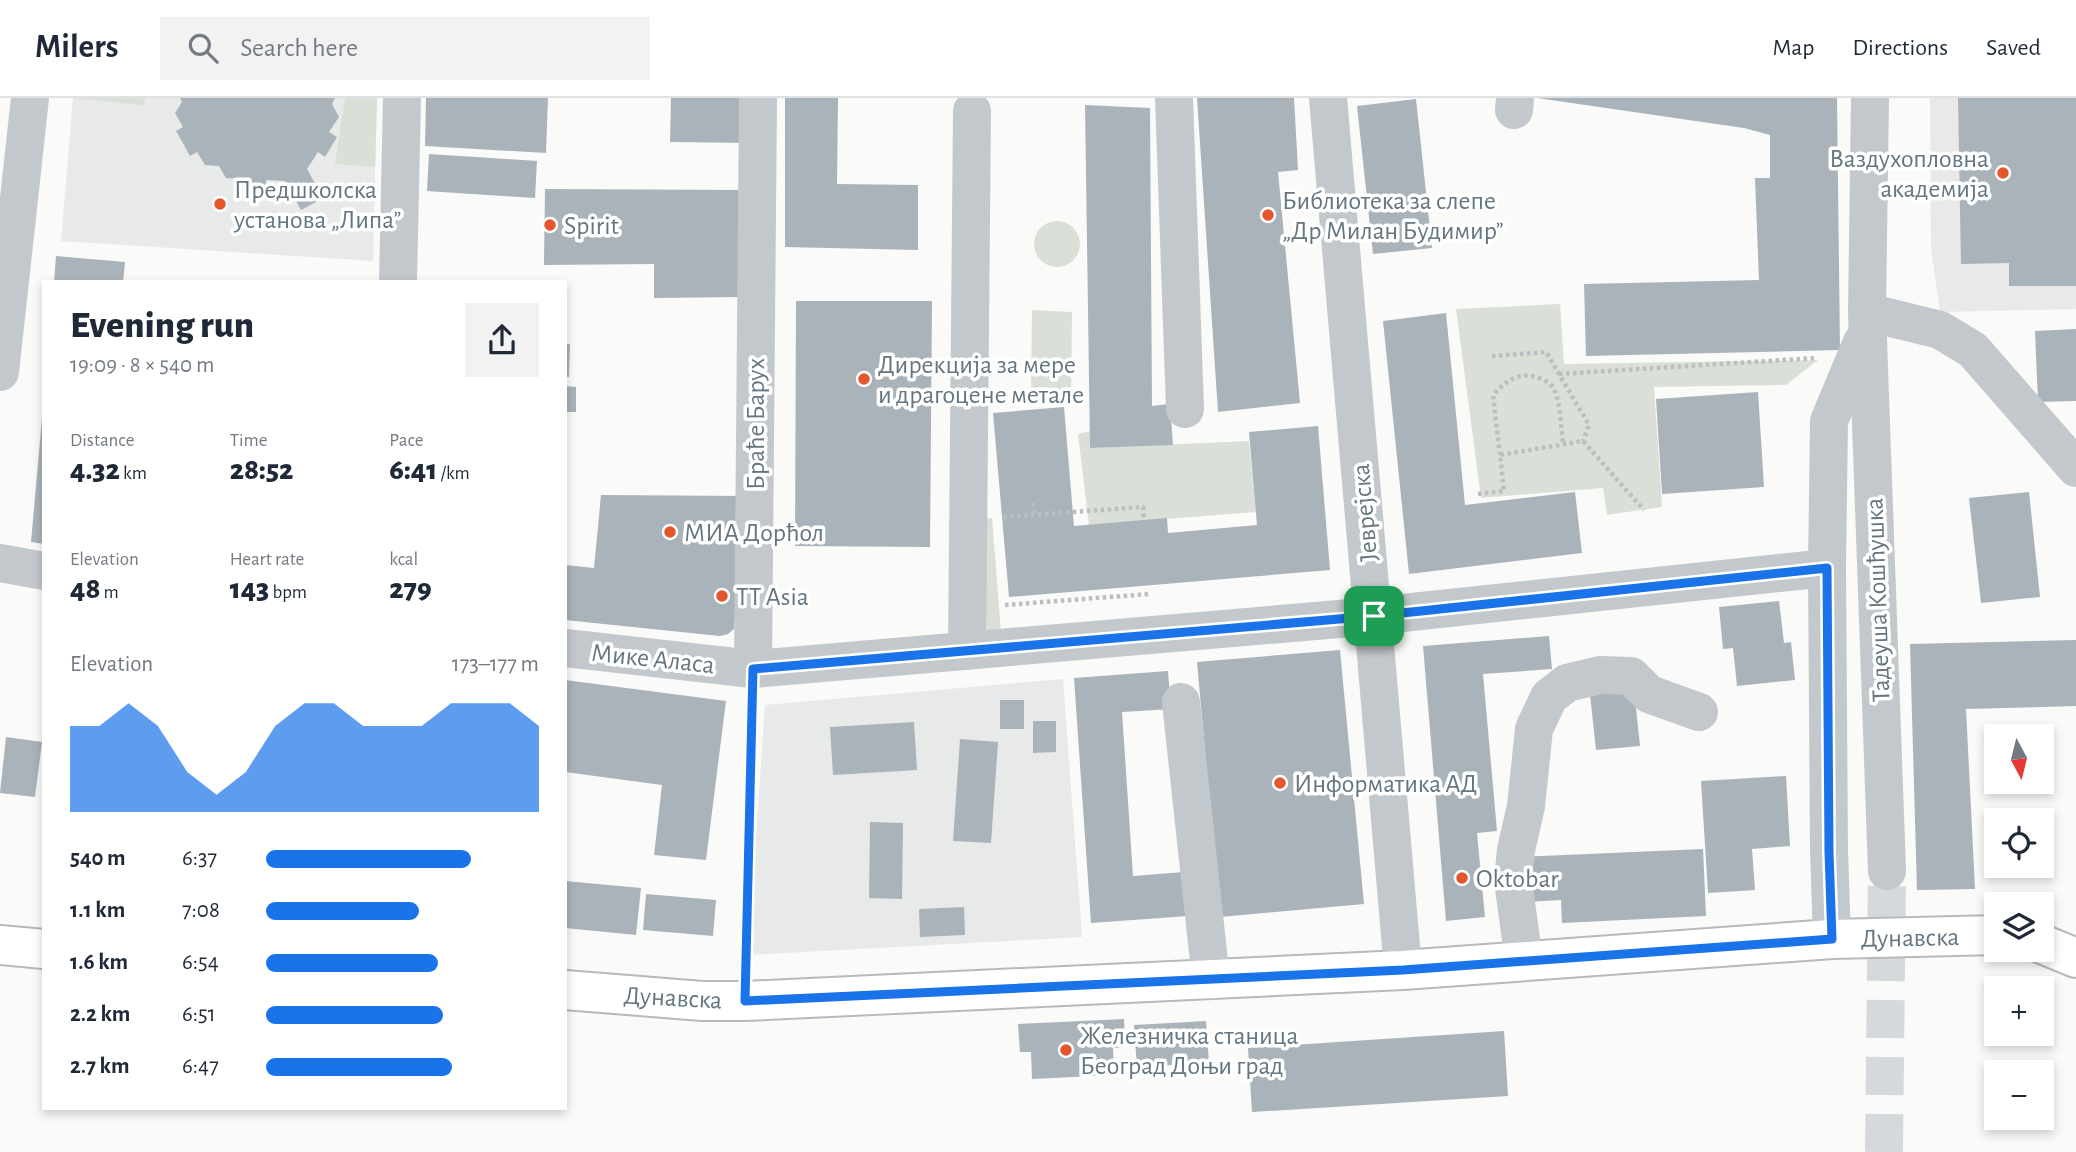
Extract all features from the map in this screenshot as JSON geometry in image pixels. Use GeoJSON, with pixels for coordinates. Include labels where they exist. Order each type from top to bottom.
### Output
{"type":"FeatureCollection","features":[{"type":"Feature","properties":{"kind":"main road"},"geometry":{"type":"LineString","coordinates":[[2054,930],[2076,927]]}},
{"type":"Feature","properties":{"kind":"main road","name":"Дунавска"},"geometry":{"type":"LineString","coordinates":[[567,990],[702,1001],[745,1001],[1403,970],[1832,939],[1984,935]]}},
{"type":"Feature","properties":{"kind":"main road"},"geometry":{"type":"LineString","coordinates":[[0,945],[42,949]]}},
{"type":"Feature","properties":{"kind":"main road"},"geometry":{"type":"LineString","coordinates":[[2054,949],[2076,958]]}},
{"type":"Feature","properties":{"kind":"street"},"geometry":{"type":"LineString","coordinates":[[0,372],[30,98]]}},
{"type":"Feature","properties":{"kind":"street"},"geometry":{"type":"LineString","coordinates":[[398,280],[402,98]]}},
{"type":"Feature","properties":{"kind":"street","name":"Браће Барух"},"geometry":{"type":"LineString","coordinates":[[753,669],[758,98]]}},
{"type":"Feature","properties":{"kind":"street"},"geometry":{"type":"LineString","coordinates":[[1174,98],[1185,409]]}},
{"type":"Feature","properties":{"kind":"street","name":"Јеврејска"},"geometry":{"type":"LineString","coordinates":[[1328,98],[1403,970]]}},
{"type":"Feature","properties":{"kind":"street","name":"Тадеуша Кошћушка"},"geometry":{"type":"LineString","coordinates":[[1870,98],[1867,321],[1887,871]]}},
{"type":"Feature","properties":{"kind":"street"},"geometry":{"type":"LineString","coordinates":[[967,651],[972,111]]}},
{"type":"Feature","properties":{"kind":"street"},"geometry":{"type":"LineString","coordinates":[[1867,321],[1940,330],[1973,350],[2076,468]]}},
{"type":"Feature","properties":{"kind":"street","name":"Тадеуша Кошћушка"},"geometry":{"type":"LineString","coordinates":[[1832,939],[1827,568],[1829,421],[1867,321]]}},
{"type":"Feature","properties":{"kind":"street"},"geometry":{"type":"LineString","coordinates":[[0,564],[42,571]]}},
{"type":"Feature","properties":{"kind":"street","name":"Мике Аласа"},"geometry":{"type":"LineString","coordinates":[[567,648],[753,669],[1374,616],[1827,568]]}},
{"type":"Feature","properties":{"kind":"street"},"geometry":{"type":"LineString","coordinates":[[1524,961],[1513,881],[1526,806],[1534,729],[1549,697],[1567,683],[1600,675],[1631,676],[1649,694],[1699,712]]}},
{"type":"Feature","properties":{"kind":"street"},"geometry":{"type":"LineString","coordinates":[[1181,702],[1211,980]]}},
{"type":"Feature","properties":{"kind":"path"},"geometry":{"type":"LineString","coordinates":[[1492,356],[1546,352],[1589,425],[1583,441]]}},
{"type":"Feature","properties":{"kind":"path"},"geometry":{"type":"LineString","coordinates":[[1559,374],[1819,358]]}},
{"type":"Feature","properties":{"kind":"path"},"geometry":{"type":"LineString","coordinates":[[1478,494],[1504,491],[1493,395],[1513,377],[1527,374],[1553,386],[1563,444]]}},
{"type":"Feature","properties":{"kind":"path"},"geometry":{"type":"LineString","coordinates":[[1500,455],[1583,441]]}},
{"type":"Feature","properties":{"kind":"path"},"geometry":{"type":"LineString","coordinates":[[1583,441],[1644,510]]}},
{"type":"Feature","properties":{"kind":"path"},"geometry":{"type":"LineString","coordinates":[[1033,503],[1035,515]]}},
{"type":"Feature","properties":{"kind":"path"},"geometry":{"type":"LineString","coordinates":[[1002,517],[1143,507],[1144,520]]}},
{"type":"Feature","properties":{"kind":"path"},"geometry":{"type":"LineString","coordinates":[[745,1001],[753,669]]}},
{"type":"Feature","properties":{"kind":"shaded area","name":"Предшколска установа „Липа”"},"geometry":{"type":"Polygon","coordinates":[[[73,98],[377,98],[373,261],[61,241],[73,98]]]}},
{"type":"Feature","properties":{"kind":"shaded area"},"geometry":{"type":"Polygon","coordinates":[[[73,98],[145,98],[144,105],[73,98]]]}},
{"type":"Feature","properties":{"kind":"shaded area"},"geometry":{"type":"Polygon","coordinates":[[[345,98],[377,98],[375,167],[335,164],[345,98]]]}},
{"type":"Feature","properties":{"kind":"shaded area","name":"Ваздухопловна академија"},"geometry":{"type":"Polygon","coordinates":[[[1930,98],[2076,98],[2076,309],[1940,312],[1931,248],[1930,98]]]}},
{"type":"Feature","properties":{"kind":"shaded area"},"geometry":{"type":"Polygon","coordinates":[[[1057,221],[1073,228],[1080,244],[1073,260],[1057,267],[1041,260],[1034,244],[1041,228],[1057,221]]]}},
{"type":"Feature","properties":{"kind":"shaded area"},"geometry":{"type":"Polygon","coordinates":[[[1560,304],[1564,364],[1818,360],[1786,385],[1654,387],[1662,507],[1607,515],[1603,488],[1481,498],[1456,309],[1560,304]]]}},
{"type":"Feature","properties":{"kind":"shaded area"},"geometry":{"type":"Polygon","coordinates":[[[1032,310],[1072,312],[1071,395],[1031,395],[1032,310]]]}},
{"type":"Feature","properties":{"kind":"shaded area"},"geometry":{"type":"Polygon","coordinates":[[[1090,431],[1091,448],[1249,441],[1256,512],[1089,525],[1078,434],[1090,431]]]}},
{"type":"Feature","properties":{"kind":"shaded area"},"geometry":{"type":"Polygon","coordinates":[[[992,518],[1001,632],[979,634],[977,520],[992,518]]]}},
{"type":"Feature","properties":{"kind":"shaded area"},"geometry":{"type":"Polygon","coordinates":[[[1063,679],[1082,937],[748,955],[765,705],[1063,679]]]}},
{"type":"Feature","properties":{"kind":"building"},"geometry":{"type":"Polygon","coordinates":[[[180,98],[335,98],[332,104],[339,117],[329,132],[337,137],[325,157],[318,152],[307,169],[323,198],[301,210],[285,181],[266,180],[265,189],[244,188],[244,179],[226,178],[219,166],[205,165],[197,152],[190,156],[176,131],[183,127],[175,113],[182,102],[180,98]]]}},
{"type":"Feature","properties":{"kind":"building"},"geometry":{"type":"Polygon","coordinates":[[[426,98],[548,98],[546,153],[425,146],[426,98]]]}},
{"type":"Feature","properties":{"kind":"building"},"geometry":{"type":"Polygon","coordinates":[[[671,98],[749,98],[749,143],[670,142],[671,98]]]}},
{"type":"Feature","properties":{"kind":"building"},"geometry":{"type":"Polygon","coordinates":[[[785,98],[838,98],[837,184],[918,185],[918,250],[785,247],[785,98]]]}},
{"type":"Feature","properties":{"kind":"building"},"geometry":{"type":"Polygon","coordinates":[[[1197,98],[1294,98],[1298,170],[1278,172],[1300,403],[1218,412],[1197,98]]]}},
{"type":"Feature","properties":{"kind":"building"},"geometry":{"type":"Polygon","coordinates":[[[1537,98],[1837,98],[1840,350],[1586,356],[1584,284],[1759,280],[1755,178],[1770,178],[1770,135],[1744,128],[1537,98]]]}},
{"type":"Feature","properties":{"kind":"building","name":"Ваздухопловна академија"},"geometry":{"type":"Polygon","coordinates":[[[1958,98],[2076,98],[2076,286],[2009,286],[2009,263],[1961,264],[1958,98]]]}},
{"type":"Feature","properties":{"kind":"building"},"geometry":{"type":"Polygon","coordinates":[[[1416,99],[1432,248],[1373,254],[1357,106],[1416,99]]]}},
{"type":"Feature","properties":{"kind":"building"},"geometry":{"type":"Polygon","coordinates":[[[1085,105],[1150,108],[1152,406],[1170,404],[1173,445],[1090,448],[1085,105]]]}},
{"type":"Feature","properties":{"kind":"building"},"geometry":{"type":"Polygon","coordinates":[[[429,154],[537,161],[535,198],[427,191],[429,154]]]}},
{"type":"Feature","properties":{"kind":"building"},"geometry":{"type":"Polygon","coordinates":[[[545,189],[741,190],[741,297],[654,298],[654,264],[544,265],[545,189]]]}},
{"type":"Feature","properties":{"kind":"building"},"geometry":{"type":"Polygon","coordinates":[[[56,256],[125,262],[123,280],[54,280],[56,256]]]}},
{"type":"Feature","properties":{"kind":"building","name":"Дирекција за мере и драгоцене метале"},"geometry":{"type":"Polygon","coordinates":[[[796,301],[932,301],[930,547],[795,546],[796,301]]]}},
{"type":"Feature","properties":{"kind":"building"},"geometry":{"type":"Polygon","coordinates":[[[1446,313],[1465,505],[1575,492],[1582,553],[1409,574],[1383,321],[1446,313]]]}},
{"type":"Feature","properties":{"kind":"building"},"geometry":{"type":"Polygon","coordinates":[[[2076,329],[2076,401],[2038,402],[2035,331],[2076,329]]]}},
{"type":"Feature","properties":{"kind":"building"},"geometry":{"type":"Polygon","coordinates":[[[567,344],[570,344],[567,377],[567,344]]]}},
{"type":"Feature","properties":{"kind":"building"},"geometry":{"type":"Polygon","coordinates":[[[567,386],[576,387],[576,412],[567,412],[567,386]]]}},
{"type":"Feature","properties":{"kind":"building"},"geometry":{"type":"Polygon","coordinates":[[[1758,392],[1764,487],[1662,494],[1656,399],[1758,392]]]}},
{"type":"Feature","properties":{"kind":"building"},"geometry":{"type":"Polygon","coordinates":[[[1064,407],[1074,526],[1167,518],[1168,533],[1257,525],[1249,432],[1318,426],[1330,570],[1009,597],[993,413],[1064,407]]]}},
{"type":"Feature","properties":{"kind":"building"},"geometry":{"type":"Polygon","coordinates":[[[42,418],[42,544],[31,542],[42,418]]]}},
{"type":"Feature","properties":{"kind":"building"},"geometry":{"type":"Polygon","coordinates":[[[2029,492],[2040,597],[1981,603],[1969,498],[2029,492]]]}},
{"type":"Feature","properties":{"kind":"building","name":"МИА Дорћол"},"geometry":{"type":"Polygon","coordinates":[[[601,495],[745,496],[734,629],[728,634],[720,636],[567,620],[567,565],[594,568],[601,495]]]}},
{"type":"Feature","properties":{"kind":"building"},"geometry":{"type":"Polygon","coordinates":[[[1779,601],[1784,643],[1791,642],[1795,680],[1737,686],[1733,648],[1723,649],[1719,607],[1779,601]]]}},
{"type":"Feature","properties":{"kind":"building"},"geometry":{"type":"Polygon","coordinates":[[[1549,636],[1552,669],[1483,674],[1497,831],[1477,833],[1485,917],[1446,921],[1423,646],[1549,636]]]}},
{"type":"Feature","properties":{"kind":"building"},"geometry":{"type":"Polygon","coordinates":[[[2076,640],[2076,706],[1966,709],[1975,889],[1917,890],[1910,644],[2076,640]]]}},
{"type":"Feature","properties":{"kind":"building","name":"Информатика АД"},"geometry":{"type":"Polygon","coordinates":[[[1340,650],[1364,904],[1220,917],[1197,662],[1340,650]]]}},
{"type":"Feature","properties":{"kind":"building"},"geometry":{"type":"Polygon","coordinates":[[[1168,671],[1171,709],[1122,712],[1133,876],[1184,872],[1188,916],[1091,923],[1074,678],[1168,671]]]}},
{"type":"Feature","properties":{"kind":"building"},"geometry":{"type":"Polygon","coordinates":[[[567,680],[726,701],[706,860],[654,855],[662,785],[567,772],[567,680]]]}},
{"type":"Feature","properties":{"kind":"building"},"geometry":{"type":"Polygon","coordinates":[[[1633,680],[1640,746],[1596,750],[1589,685],[1633,680]]]}},
{"type":"Feature","properties":{"kind":"building"},"geometry":{"type":"Polygon","coordinates":[[[1000,700],[1024,700],[1024,729],[1000,729],[1000,700]]]}},
{"type":"Feature","properties":{"kind":"building"},"geometry":{"type":"Polygon","coordinates":[[[1033,721],[1056,721],[1056,752],[1033,753],[1033,721]]]}},
{"type":"Feature","properties":{"kind":"building"},"geometry":{"type":"Polygon","coordinates":[[[914,722],[917,770],[833,775],[830,727],[914,722]]]}},
{"type":"Feature","properties":{"kind":"building"},"geometry":{"type":"Polygon","coordinates":[[[6,737],[42,742],[35,797],[0,793],[6,737]]]}},
{"type":"Feature","properties":{"kind":"building"},"geometry":{"type":"Polygon","coordinates":[[[960,739],[998,742],[991,843],[953,841],[960,739]]]}},
{"type":"Feature","properties":{"kind":"building"},"geometry":{"type":"Polygon","coordinates":[[[1786,776],[1790,846],[1752,849],[1755,890],[1708,893],[1701,781],[1786,776]]]}},
{"type":"Feature","properties":{"kind":"building"},"geometry":{"type":"Polygon","coordinates":[[[870,822],[903,823],[902,899],[869,898],[870,822]]]}},
{"type":"Feature","properties":{"kind":"building"},"geometry":{"type":"Polygon","coordinates":[[[1703,849],[1706,916],[1562,923],[1561,900],[1523,902],[1521,857],[1703,849]]]}},
{"type":"Feature","properties":{"kind":"building"},"geometry":{"type":"Polygon","coordinates":[[[567,881],[641,888],[636,935],[567,928],[567,881]]]}},
{"type":"Feature","properties":{"kind":"building"},"geometry":{"type":"Polygon","coordinates":[[[646,894],[716,900],[713,936],[643,930],[646,894]]]}},
{"type":"Feature","properties":{"kind":"building"},"geometry":{"type":"Polygon","coordinates":[[[964,907],[965,935],[920,937],[919,909],[964,907]]]}},
{"type":"Feature","properties":{"kind":"building","name":"Железничка станица Београд Доњи град"},"geometry":{"type":"Polygon","coordinates":[[[1124,1019],[1125,1047],[1113,1048],[1114,1075],[1032,1079],[1031,1052],[1020,1052],[1018,1024],[1124,1019]]]}},
{"type":"Feature","properties":{"kind":"building"},"geometry":{"type":"Polygon","coordinates":[[[1206,1021],[1209,1063],[1137,1067],[1134,1025],[1206,1021]]]}},
{"type":"Feature","properties":{"kind":"building"},"geometry":{"type":"Polygon","coordinates":[[[1504,1031],[1508,1096],[1252,1112],[1248,1048],[1504,1031]]]}},
{"type":"Feature","properties":{"kind":"tunnel"},"geometry":{"type":"LineString","coordinates":[[1884,1152],[1887,871]]}},
{"type":"Feature","properties":{"kind":"place","name":"Ваздухопловна академија"},"geometry":{"type":"Point","coordinates":[2003,173]}},
{"type":"Feature","properties":{"kind":"place","name":"Предшколска установа „Липа”"},"geometry":{"type":"Point","coordinates":[220,204]}},
{"type":"Feature","properties":{"kind":"place","name":"Библиотека за слепе „Др Милан Будимир”"},"geometry":{"type":"Point","coordinates":[1268,215]}},
{"type":"Feature","properties":{"kind":"place","name":"Spirit"},"geometry":{"type":"Point","coordinates":[550,225]}},
{"type":"Feature","properties":{"kind":"place","name":"Дирекција за мере и драгоцене метале"},"geometry":{"type":"Point","coordinates":[864,379]}},
{"type":"Feature","properties":{"kind":"place","name":"МИА Дорћол"},"geometry":{"type":"Point","coordinates":[670,532]}},
{"type":"Feature","properties":{"kind":"place","name":"TT Asia"},"geometry":{"type":"Point","coordinates":[722,596]}},
{"type":"Feature","properties":{"kind":"place","name":"Информатика АД"},"geometry":{"type":"Point","coordinates":[1280,783]}},
{"type":"Feature","properties":{"kind":"place","name":"Oktobar"},"geometry":{"type":"Point","coordinates":[1462,878]}},
{"type":"Feature","properties":{"kind":"place","name":"Железничка станица Београд Доњи град"},"geometry":{"type":"Point","coordinates":[1066,1050]}},
{"type":"Feature","properties":{"kind":"route"},"geometry":{"type":"LineString","coordinates":[[1827,568],[1832,939],[1403,970],[745,1001],[753,669],[1374,616],[1827,568]]}}]}
